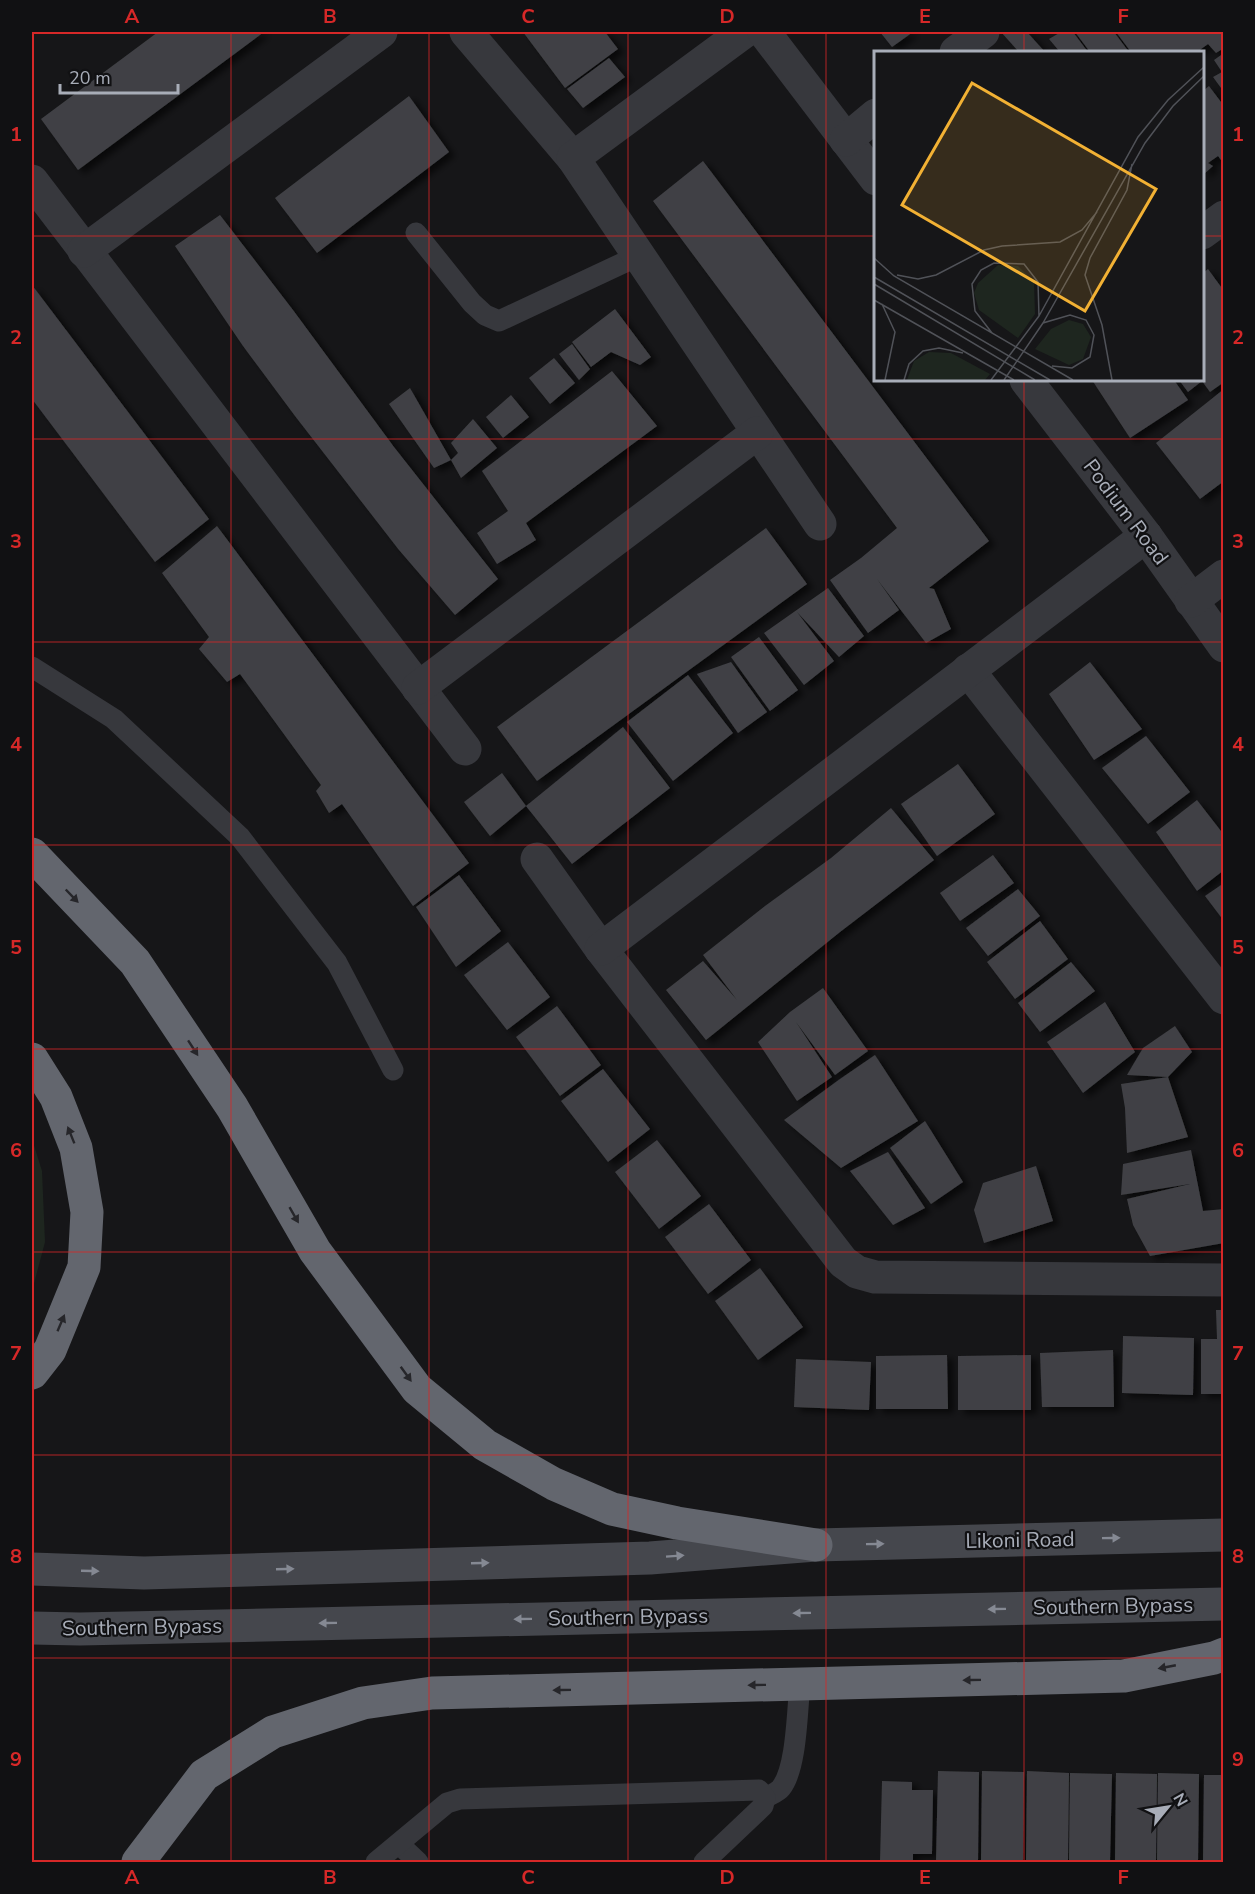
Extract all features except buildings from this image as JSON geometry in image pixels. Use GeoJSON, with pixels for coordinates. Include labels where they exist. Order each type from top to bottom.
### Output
{"type":"FeatureCollection","features":[{"type":"Feature","properties":{"kind":"highway"},"geometry":{"type":"LineString","coordinates":[[32,854],[135,962],[232,1107],[315,1251],[417,1389],[484,1445],[554,1484],[612,1509],[677,1523],[816,1545]]}},
{"type":"Feature","properties":{"kind":"highway"},"geometry":{"type":"LineString","coordinates":[[32,1059],[56,1097],[76,1148],[87,1212],[84,1267],[50,1350],[32,1373]]}},
{"type":"Feature","properties":{"kind":"highway"},"geometry":{"type":"LineString","coordinates":[[138,1863],[204,1775],[273,1732],[363,1703],[432,1693],[1124,1676],[1224,1654]]}},
{"type":"Feature","properties":{"kind":"main road","name":"Likoni Road"},"geometry":{"type":"LineString","coordinates":[[816,1545],[1224,1535]]}},
{"type":"Feature","properties":{"kind":"main road"},"geometry":{"type":"LineString","coordinates":[[32,1569],[144,1573],[638,1558],[816,1545]]}},
{"type":"Feature","properties":{"kind":"main road","name":"Southern Bypass"},"geometry":{"type":"LineString","coordinates":[[32,1628],[80,1629],[1224,1604]]}},
{"type":"Feature","properties":{"kind":"street"},"geometry":{"type":"LineString","coordinates":[[84,251],[381,32]]}},
{"type":"Feature","properties":{"kind":"street"},"geometry":{"type":"LineString","coordinates":[[466,32],[573,158],[820,524]]}},
{"type":"Feature","properties":{"kind":"street"},"geometry":{"type":"LineString","coordinates":[[573,158],[744,32]]}},
{"type":"Feature","properties":{"kind":"street"},"geometry":{"type":"LineString","coordinates":[[764,32],[874,176]]}},
{"type":"Feature","properties":{"kind":"street"},"geometry":{"type":"LineString","coordinates":[[957,51],[983,32]]}},
{"type":"Feature","properties":{"kind":"street"},"geometry":{"type":"LineString","coordinates":[[846,140],[874,117]]}},
{"type":"Feature","properties":{"kind":"street"},"geometry":{"type":"LineString","coordinates":[[32,182],[465,749]]}},
{"type":"Feature","properties":{"kind":"street"},"geometry":{"type":"LineString","coordinates":[[1204,233],[1224,217]]}},
{"type":"Feature","properties":{"kind":"street","name":"Podium Road"},"geometry":{"type":"LineString","coordinates":[[1027,381],[1146,536],[1224,646]]}},
{"type":"Feature","properties":{"kind":"street"},"geometry":{"type":"LineString","coordinates":[[418,688],[757,433]]}},
{"type":"Feature","properties":{"kind":"street"},"geometry":{"type":"LineString","coordinates":[[601,949],[1146,536]]}},
{"type":"Feature","properties":{"kind":"street"},"geometry":{"type":"LineString","coordinates":[[1191,601],[1224,576]]}},
{"type":"Feature","properties":{"kind":"street"},"geometry":{"type":"LineString","coordinates":[[968,670],[1224,998]]}},
{"type":"Feature","properties":{"kind":"street"},"geometry":{"type":"LineString","coordinates":[[537,859],[601,949],[843,1262],[857,1272],[875,1277],[1224,1280]]}},
{"type":"Feature","properties":{"kind":"lane"},"geometry":{"type":"LineString","coordinates":[[416,233],[472,303],[485,315],[499,321],[638,256]]}},
{"type":"Feature","properties":{"kind":"lane"},"geometry":{"type":"LineString","coordinates":[[32,667],[114,719],[240,837],[337,963],[393,1070]]}},
{"type":"Feature","properties":{"kind":"lane"},"geometry":{"type":"LineString","coordinates":[[704,1863],[763,1806],[765,1798],[781,1789],[793,1757],[800,1684]]}},
{"type":"Feature","properties":{"kind":"lane"},"geometry":{"type":"LineString","coordinates":[[376,1863],[447,1803],[460,1799],[759,1790],[765,1798]]}},
{"type":"Feature","properties":{"kind":"lane"},"geometry":{"type":"LineString","coordinates":[[399,1844],[417,1863]]}},
{"type":"Feature","properties":{"kind":"shaded area"},"geometry":{"type":"Polygon","coordinates":[[[32,1139],[42,1171],[45,1242],[32,1291],[32,1139]]]}}]}
